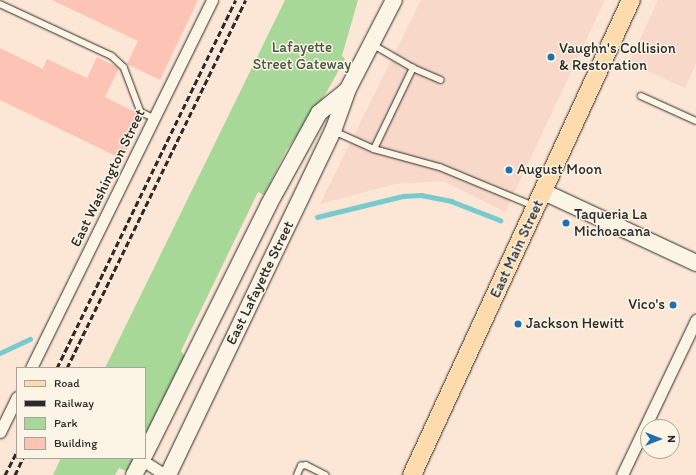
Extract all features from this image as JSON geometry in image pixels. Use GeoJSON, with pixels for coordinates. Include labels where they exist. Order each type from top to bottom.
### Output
{"type":"FeatureCollection","features":[{"type":"Feature","properties":{"kind":"main road","name":"East Main Street"},"geometry":{"type":"LineString","coordinates":[[412,475],[631,0]]}},
{"type":"Feature","properties":{"kind":"street","name":"East Washington Street"},"geometry":{"type":"LineString","coordinates":[[31,367],[212,0]]}},
{"type":"Feature","properties":{"kind":"street","name":"East Lafayette Street"},"geometry":{"type":"LineString","coordinates":[[166,475],[333,131],[348,89],[394,0]]}},
{"type":"Feature","properties":{"kind":"street","name":"East Lafayette Street"},"geometry":{"type":"LineString","coordinates":[[146,451],[269,204],[315,120],[319,113],[348,89]]}},
{"type":"Feature","properties":{"kind":"street"},"geometry":{"type":"LineString","coordinates":[[540,199],[696,264]]}},
{"type":"Feature","properties":{"kind":"street"},"geometry":{"type":"LineString","coordinates":[[623,475],[696,320]]}},
{"type":"Feature","properties":{"kind":"street"},"geometry":{"type":"LineString","coordinates":[[0,432],[16,399]]}},
{"type":"Feature","properties":{"kind":"street","name":"East Lafayette Street"},"geometry":{"type":"LineString","coordinates":[[134,475],[142,459]]}},
{"type":"Feature","properties":{"kind":"street"},"geometry":{"type":"LineString","coordinates":[[146,459],[166,475]]}},
{"type":"Feature","properties":{"kind":"lane"},"geometry":{"type":"LineString","coordinates":[[0,4],[112,56],[124,67],[141,112],[154,118]]}},
{"type":"Feature","properties":{"kind":"lane"},"geometry":{"type":"LineString","coordinates":[[371,44],[413,68],[441,80]]}},
{"type":"Feature","properties":{"kind":"lane"},"geometry":{"type":"LineString","coordinates":[[374,149],[413,68]]}},
{"type":"Feature","properties":{"kind":"lane"},"geometry":{"type":"LineString","coordinates":[[641,96],[696,121]]}},
{"type":"Feature","properties":{"kind":"lane"},"geometry":{"type":"LineString","coordinates":[[333,131],[374,149],[440,167],[540,199]]}},
{"type":"Feature","properties":{"kind":"lane"},"geometry":{"type":"LineString","coordinates":[[297,475],[301,466],[306,465],[326,475]]}},
{"type":"Feature","properties":{"kind":"shaded area"},"geometry":{"type":"Polygon","coordinates":[[[421,0],[605,0],[505,212],[443,181],[395,184],[320,204],[421,0]]]}},
{"type":"Feature","properties":{"kind":"shaded area"},"geometry":{"type":"Polygon","coordinates":[[[658,0],[696,0],[696,64],[685,88],[629,63],[658,0]]]}},
{"type":"Feature","properties":{"kind":"green space","name":"Lafayette Street Gateway"},"geometry":{"type":"Polygon","coordinates":[[[285,0],[358,0],[342,56],[345,59],[325,95],[286,151],[264,195],[258,192],[181,351],[185,357],[146,438],[146,367],[105,367],[285,0]]]}},
{"type":"Feature","properties":{"kind":"green space"},"geometry":{"type":"Polygon","coordinates":[[[61,459],[136,459],[129,472],[119,468],[115,475],[53,475],[61,459]]]}},
{"type":"Feature","properties":{"kind":"building"},"geometry":{"type":"Polygon","coordinates":[[[52,0],[198,0],[160,80],[127,64],[138,41],[52,0]]]}},
{"type":"Feature","properties":{"kind":"building"},"geometry":{"type":"Polygon","coordinates":[[[0,48],[43,69],[47,59],[87,78],[97,57],[119,68],[105,97],[135,112],[137,128],[122,159],[0,100],[0,48]]]}},
{"type":"Feature","properties":{"kind":"waterway"},"geometry":{"type":"LineString","coordinates":[[317,217],[403,196],[421,195],[451,201],[500,220]]}},
{"type":"Feature","properties":{"kind":"waterway"},"geometry":{"type":"LineString","coordinates":[[0,353],[30,339]]}},
{"type":"Feature","properties":{"kind":"railway"},"geometry":{"type":"LineString","coordinates":[[57,367],[236,0]]}},
{"type":"Feature","properties":{"kind":"railway"},"geometry":{"type":"LineString","coordinates":[[67,367],[246,0]]}},
{"type":"Feature","properties":{"kind":"railway"},"geometry":{"type":"LineString","coordinates":[[5,475],[16,453]]}},
{"type":"Feature","properties":{"kind":"railway"},"geometry":{"type":"LineString","coordinates":[[15,475],[23,459]]}},
{"type":"Feature","properties":{"kind":"place","name":"Vaughn's Collision & Restoration"},"geometry":{"type":"Point","coordinates":[551,57]}},
{"type":"Feature","properties":{"kind":"place","name":"August Moon"},"geometry":{"type":"Point","coordinates":[509,170]}},
{"type":"Feature","properties":{"kind":"place","name":"Taqueria La Michoacana"},"geometry":{"type":"Point","coordinates":[566,223]}},
{"type":"Feature","properties":{"kind":"place","name":"Vico's"},"geometry":{"type":"Point","coordinates":[673,305]}},
{"type":"Feature","properties":{"kind":"place","name":"Jackson Hewitt"},"geometry":{"type":"Point","coordinates":[518,324]}}]}
